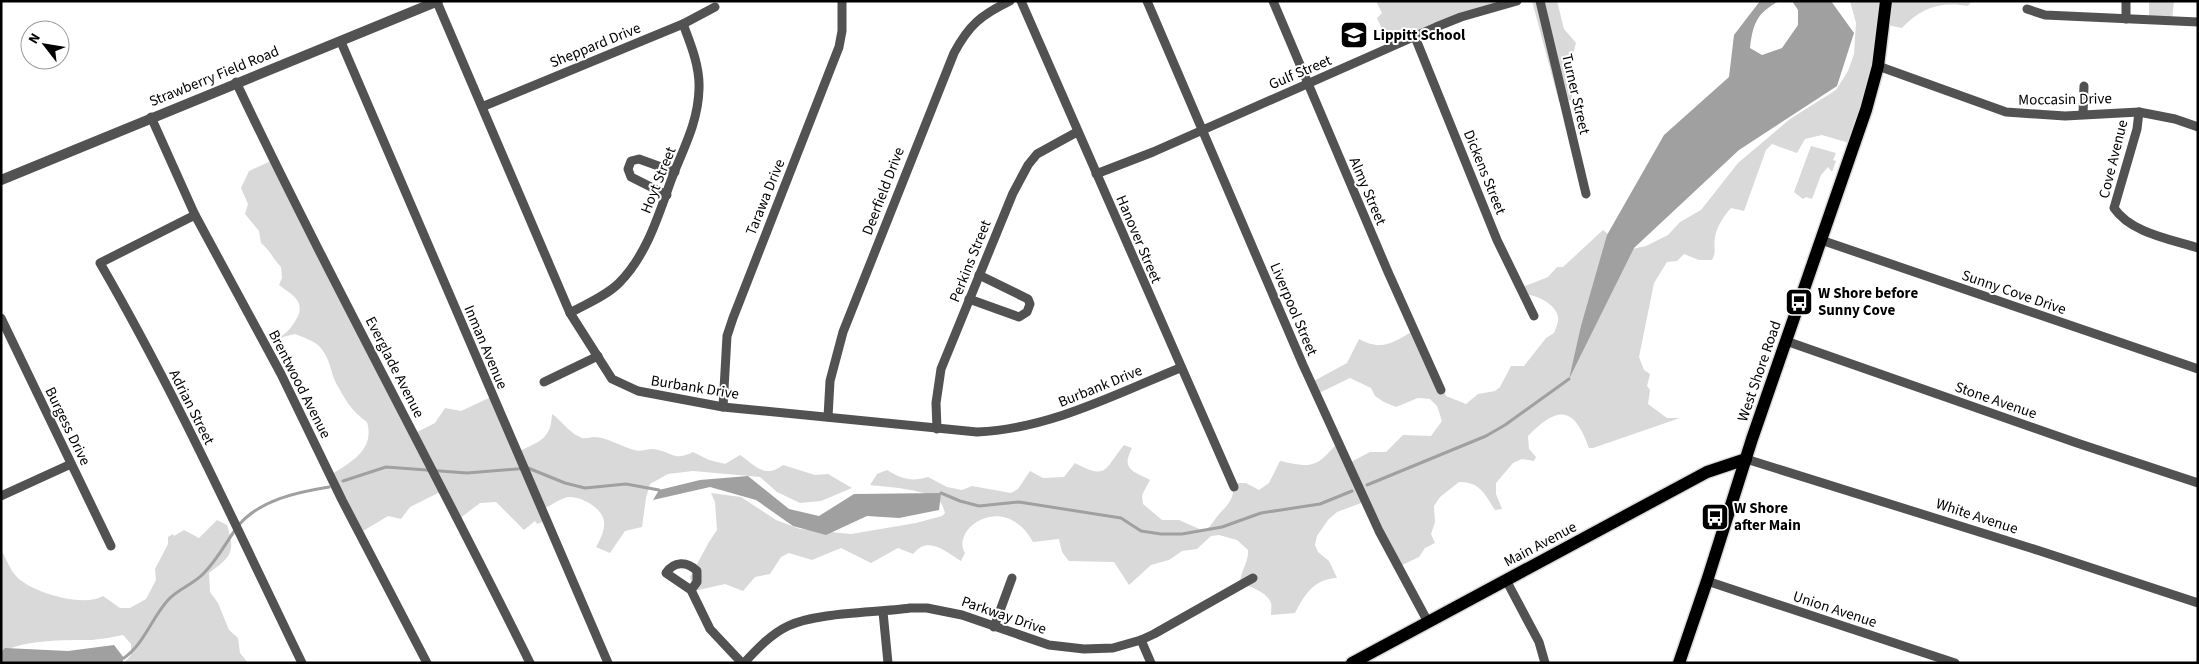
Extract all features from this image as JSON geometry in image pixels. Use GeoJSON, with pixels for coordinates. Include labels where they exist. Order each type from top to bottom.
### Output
{"type":"FeatureCollection","features":[{"type":"Feature","properties":{"kind":"main road","name":"West Shore Road"},"geometry":{"type":"LineString","coordinates":[[1679,663],[1746,459],[1860,129],[1878,66],[1886,1]]}},
{"type":"Feature","properties":{"kind":"main road","name":"Main Avenue"},"geometry":{"type":"LineString","coordinates":[[1352,663],[1707,472],[1746,459]]}},
{"type":"Feature","properties":{"kind":"street","name":"Tarawa Drive"},"geometry":{"type":"LineString","coordinates":[[723,407],[728,336],[733,318],[839,47],[842,31],[842,1]]}},
{"type":"Feature","properties":{"kind":"street","name":"Deerfield Drive"},"geometry":{"type":"LineString","coordinates":[[828,417],[830,381],[843,332],[954,53],[973,23],[1010,1]]}},
{"type":"Feature","properties":{"kind":"street","name":"Hanover Street"},"geometry":{"type":"LineString","coordinates":[[1021,1],[1076,132],[1234,487]]}},
{"type":"Feature","properties":{"kind":"street","name":"Liverpool Street"},"geometry":{"type":"LineString","coordinates":[[1147,1],[1204,130],[1303,365],[1367,506],[1402,577],[1428,622]]}},
{"type":"Feature","properties":{"kind":"street","name":"Almy Street"},"geometry":{"type":"LineString","coordinates":[[1273,1],[1307,84],[1441,390]]}},
{"type":"Feature","properties":{"kind":"street","name":"Gulf Street"},"geometry":{"type":"LineString","coordinates":[[1096,174],[1204,130],[1461,17],[1517,1]]}},
{"type":"Feature","properties":{"kind":"street","name":"Turner Street"},"geometry":{"type":"LineString","coordinates":[[1540,1],[1586,194]]}},
{"type":"Feature","properties":{"kind":"street"},"geometry":{"type":"LineString","coordinates":[[2126,1],[2126,19]]}},
{"type":"Feature","properties":{"kind":"street","name":"Burbank Drive"},"geometry":{"type":"LineString","coordinates":[[438,2],[484,106],[570,313],[612,379],[638,392],[723,407],[986,431],[1038,424],[1068,414],[1180,368]]}},
{"type":"Feature","properties":{"kind":"street","name":"Strawberry Field Road"},"geometry":{"type":"LineString","coordinates":[[1,180],[236,82],[438,2]]}},
{"type":"Feature","properties":{"kind":"street","name":"Sheppard Drive"},"geometry":{"type":"LineString","coordinates":[[484,106],[682,24],[714,6]]}},
{"type":"Feature","properties":{"kind":"street"},"geometry":{"type":"LineString","coordinates":[[2028,9],[2045,15],[2198,22]]}},
{"type":"Feature","properties":{"kind":"street","name":"Hoyt Street"},"geometry":{"type":"LineString","coordinates":[[570,313],[614,287],[630,271],[646,245],[667,195],[696,118],[699,89],[696,61],[682,24]]}},
{"type":"Feature","properties":{"kind":"street","name":"Dickens Street"},"geometry":{"type":"LineString","coordinates":[[1415,37],[1497,240],[1534,316]]}},
{"type":"Feature","properties":{"kind":"street","name":"Inman Avenue"},"geometry":{"type":"LineString","coordinates":[[341,42],[608,663]]}},
{"type":"Feature","properties":{"kind":"street","name":"Moccasin Drive"},"geometry":{"type":"LineString","coordinates":[[1878,66],[2006,112],[2024,115],[2138,112],[2175,119],[2198,127]]}},
{"type":"Feature","properties":{"kind":"street","name":"Everglade Avenue"},"geometry":{"type":"LineString","coordinates":[[236,82],[384,379],[466,532],[530,663]]}},
{"type":"Feature","properties":{"kind":"street"},"geometry":{"type":"LineString","coordinates":[[2083,114],[2084,86]]}},
{"type":"Feature","properties":{"kind":"street","name":"Cove Avenue"},"geometry":{"type":"LineString","coordinates":[[2138,112],[2137,129],[2114,208],[2128,223],[2198,248]]}},
{"type":"Feature","properties":{"kind":"street","name":"Brentwood Avenue"},"geometry":{"type":"LineString","coordinates":[[151,117],[195,215],[281,374],[342,500],[427,663]]}},
{"type":"Feature","properties":{"kind":"street","name":"Perkins Street"},"geometry":{"type":"LineString","coordinates":[[938,428],[938,380],[1008,202],[1028,165],[1040,152],[1076,132]]}},
{"type":"Feature","properties":{"kind":"street"},"geometry":{"type":"LineString","coordinates":[[667,195],[631,177],[628,169],[629,165],[631,161],[639,159],[675,172]]}},
{"type":"Feature","properties":{"kind":"street","name":"Adrian Street"},"geometry":{"type":"LineString","coordinates":[[195,215],[100,263],[124,305],[187,427],[302,663]]}},
{"type":"Feature","properties":{"kind":"street","name":"Sunny Cove Drive"},"geometry":{"type":"LineString","coordinates":[[1821,240],[2198,369]]}},
{"type":"Feature","properties":{"kind":"street"},"geometry":{"type":"LineString","coordinates":[[969,299],[1019,317],[1027,312],[1030,304],[1028,299],[979,275]]}},
{"type":"Feature","properties":{"kind":"street","name":"Burgess Drive"},"geometry":{"type":"LineString","coordinates":[[1,318],[111,546]]}},
{"type":"Feature","properties":{"kind":"street","name":"Stone Avenue"},"geometry":{"type":"LineString","coordinates":[[1786,341],[1901,383],[2198,483]]}},
{"type":"Feature","properties":{"kind":"street"},"geometry":{"type":"LineString","coordinates":[[544,382],[598,356]]}},
{"type":"Feature","properties":{"kind":"street","name":"White Avenue"},"geometry":{"type":"LineString","coordinates":[[1746,459],[2040,551],[2198,603]]}},
{"type":"Feature","properties":{"kind":"street"},"geometry":{"type":"LineString","coordinates":[[1,496],[71,464]]}},
{"type":"Feature","properties":{"kind":"street"},"geometry":{"type":"LineString","coordinates":[[994,627],[1012,578]]}},
{"type":"Feature","properties":{"kind":"street","name":"Parkway Drive"},"geometry":{"type":"LineString","coordinates":[[743,663],[771,637],[788,626],[806,619],[927,608],[962,614],[994,627],[1049,645],[1064,648],[1113,648],[1142,640],[1253,578]]}},
{"type":"Feature","properties":{"kind":"street"},"geometry":{"type":"LineString","coordinates":[[1506,580],[1539,642],[1546,663]]}},
{"type":"Feature","properties":{"kind":"street","name":"Union Avenue"},"geometry":{"type":"LineString","coordinates":[[1707,581],[1955,663]]}},
{"type":"Feature","properties":{"kind":"street"},"geometry":{"type":"LineString","coordinates":[[691,590],[710,629],[743,663]]}},
{"type":"Feature","properties":{"kind":"street"},"geometry":{"type":"LineString","coordinates":[[883,612],[888,663]]}},
{"type":"Feature","properties":{"kind":"street"},"geometry":{"type":"LineString","coordinates":[[1142,640],[1151,663]]}},
{"type":"Feature","properties":{"kind":"shaded area"},"geometry":{"type":"Polygon","coordinates":[[[1376,1],[1518,1],[1389,46],[1377,18],[1382,13],[1376,1]]]}},
{"type":"Feature","properties":{"kind":"shaded area"},"geometry":{"type":"Polygon","coordinates":[[[1532,1],[1557,1],[1564,29],[1576,43],[1571,61],[1574,85],[1571,100],[1559,102],[1532,1]]]}},
{"type":"Feature","properties":{"kind":"shaded area"},"geometry":{"type":"Polygon","coordinates":[[[1760,1],[1779,1],[1761,15],[1755,25],[1750,48],[1762,55],[1782,48],[1798,25],[1798,10],[1792,1],[1831,1],[1854,33],[1837,86],[1739,150],[1634,248],[1569,379],[1581,326],[1607,235],[1664,135],[1729,77],[1734,35],[1760,1]]]}},
{"type":"Feature","properties":{"kind":"shaded area"},"geometry":{"type":"Polygon","coordinates":[[[1850,1],[1972,1],[1968,6],[1940,5],[1924,11],[1916,15],[1902,28],[1887,25],[1856,145],[1822,135],[1805,139],[1797,153],[1772,144],[1766,150],[1744,211],[1731,208],[1719,225],[1715,237],[1712,260],[1699,260],[1684,254],[1677,261],[1667,262],[1654,283],[1639,357],[1644,370],[1650,374],[1647,386],[1650,390],[1648,404],[1667,418],[1680,418],[1593,448],[1589,448],[1577,424],[1571,418],[1557,415],[1548,419],[1528,436],[1529,449],[1536,457],[1534,461],[1522,459],[1513,463],[1496,483],[1496,494],[1502,509],[1495,510],[1477,486],[1459,482],[1440,497],[1434,506],[1435,522],[1431,534],[1435,543],[1425,548],[1419,557],[1400,566],[1364,502],[1337,512],[1328,520],[1317,536],[1315,545],[1318,552],[1329,561],[1337,578],[1322,581],[1311,589],[1295,613],[1271,615],[1271,603],[1266,596],[1253,588],[1240,584],[1248,550],[1237,540],[1219,535],[1211,536],[1197,549],[1182,551],[1169,560],[1151,565],[1129,585],[1114,562],[1069,561],[1062,552],[1059,539],[1033,542],[1021,527],[1008,518],[995,516],[982,519],[972,525],[965,534],[962,544],[965,553],[961,561],[943,549],[931,545],[919,548],[913,554],[898,548],[871,563],[841,548],[812,560],[789,553],[781,557],[770,574],[755,577],[743,591],[725,584],[694,591],[690,577],[717,530],[715,502],[711,493],[741,497],[776,520],[800,529],[851,534],[916,523],[942,516],[945,513],[940,502],[927,494],[907,489],[870,485],[877,474],[887,470],[907,479],[928,477],[947,487],[962,490],[972,486],[1011,493],[1018,489],[1030,471],[1043,478],[1064,477],[1075,463],[1093,471],[1104,470],[1124,445],[1132,448],[1128,461],[1130,468],[1150,480],[1142,495],[1143,504],[1162,520],[1179,520],[1204,531],[1229,503],[1233,492],[1233,483],[1246,483],[1259,490],[1269,483],[1280,461],[1300,465],[1313,464],[1324,457],[1338,442],[1349,463],[1370,452],[1386,452],[1403,435],[1431,436],[1442,421],[1437,406],[1430,399],[1418,398],[1396,407],[1375,396],[1371,388],[1350,378],[1317,394],[1312,382],[1347,363],[1359,339],[1375,345],[1388,344],[1416,329],[1446,396],[1466,404],[1478,394],[1495,391],[1500,387],[1511,366],[1524,366],[1546,338],[1554,333],[1558,323],[1557,313],[1554,308],[1541,299],[1527,295],[1523,287],[1548,277],[1557,267],[1563,267],[1603,230],[1612,237],[1623,251],[1646,246],[1668,235],[1680,222],[1701,210],[1738,163],[1790,119],[1836,90],[1848,71],[1854,54],[1856,23],[1850,1]]]}},
{"type":"Feature","properties":{"kind":"shaded area"},"geometry":{"type":"Polygon","coordinates":[[[2149,1],[2174,1],[2172,20],[2149,19],[2149,1]]]}},
{"type":"Feature","properties":{"kind":"shaded area"},"geometry":{"type":"Polygon","coordinates":[[[1811,146],[1836,153],[1833,160],[1836,161],[1832,172],[1828,167],[1821,175],[1812,199],[1806,197],[1803,199],[1794,192],[1811,146]]]}},
{"type":"Feature","properties":{"kind":"shaded area"},"geometry":{"type":"Polygon","coordinates":[[[273,160],[417,432],[435,423],[445,408],[461,411],[491,397],[520,451],[539,441],[547,434],[552,414],[573,433],[582,438],[599,437],[634,450],[653,449],[676,456],[693,452],[709,460],[725,464],[740,455],[756,467],[766,471],[777,469],[783,465],[815,475],[828,474],[852,488],[821,501],[800,503],[777,492],[760,477],[693,471],[668,474],[650,484],[642,527],[625,531],[610,553],[596,547],[602,535],[604,525],[600,512],[585,501],[573,497],[562,499],[543,509],[545,521],[537,524],[535,521],[524,530],[496,502],[480,503],[459,519],[442,491],[410,507],[401,519],[388,516],[363,531],[332,474],[347,465],[365,447],[369,431],[367,422],[357,414],[346,399],[336,383],[326,356],[320,347],[312,341],[295,334],[279,338],[293,324],[300,307],[296,298],[279,285],[282,278],[281,267],[261,243],[259,231],[245,214],[248,204],[241,188],[249,171],[273,160]]]}},
{"type":"Feature","properties":{"kind":"shaded area"},"geometry":{"type":"Polygon","coordinates":[[[748,476],[789,509],[819,516],[854,494],[941,493],[939,510],[899,518],[867,516],[826,535],[793,526],[756,500],[710,487],[653,500],[659,490],[700,480],[748,476]]]}},
{"type":"Feature","properties":{"kind":"shaded area"},"geometry":{"type":"Polygon","coordinates":[[[217,520],[227,525],[231,548],[227,558],[209,573],[210,592],[218,603],[229,630],[238,638],[240,653],[248,663],[124,663],[131,655],[131,644],[123,635],[92,640],[30,643],[8,650],[1,655],[1,550],[17,577],[24,583],[45,593],[58,597],[83,600],[103,596],[120,608],[130,608],[146,599],[156,580],[155,569],[168,544],[168,537],[184,530],[199,538],[217,520]]]}},
{"type":"Feature","properties":{"kind":"shaded area"},"geometry":{"type":"Polygon","coordinates":[[[114,645],[124,658],[122,663],[1,663],[1,652],[5,648],[68,651],[114,645]]]}},
{"type":"Feature","properties":{"kind":"waterway"},"geometry":{"type":"LineString","coordinates":[[1367,485],[1486,436],[1505,425],[1569,379]]}},
{"type":"Feature","properties":{"kind":"waterway"},"geometry":{"type":"LineString","coordinates":[[343,481],[386,467],[467,473],[528,468],[565,483],[585,488],[626,484],[659,490]]}},
{"type":"Feature","properties":{"kind":"waterway"},"geometry":{"type":"LineString","coordinates":[[124,658],[137,646],[168,600],[209,568],[238,526],[247,517],[280,499],[329,487]]}},
{"type":"Feature","properties":{"kind":"waterway"},"geometry":{"type":"LineString","coordinates":[[941,493],[979,506],[1019,502],[1121,518],[1141,531],[1161,534],[1182,534],[1222,527],[1261,513],[1320,504],[1352,491]]}},
{"type":"Feature","properties":{"kind":"place","name":"Lippitt School"},"geometry":{"type":"Point","coordinates":[1354,35]}},
{"type":"Feature","properties":{"kind":"place","name":"W Shore before Sunny Cove"},"geometry":{"type":"Point","coordinates":[1799,302]}},
{"type":"Feature","properties":{"kind":"place","name":"W Shore after Main"},"geometry":{"type":"Point","coordinates":[1715,517]}}]}
